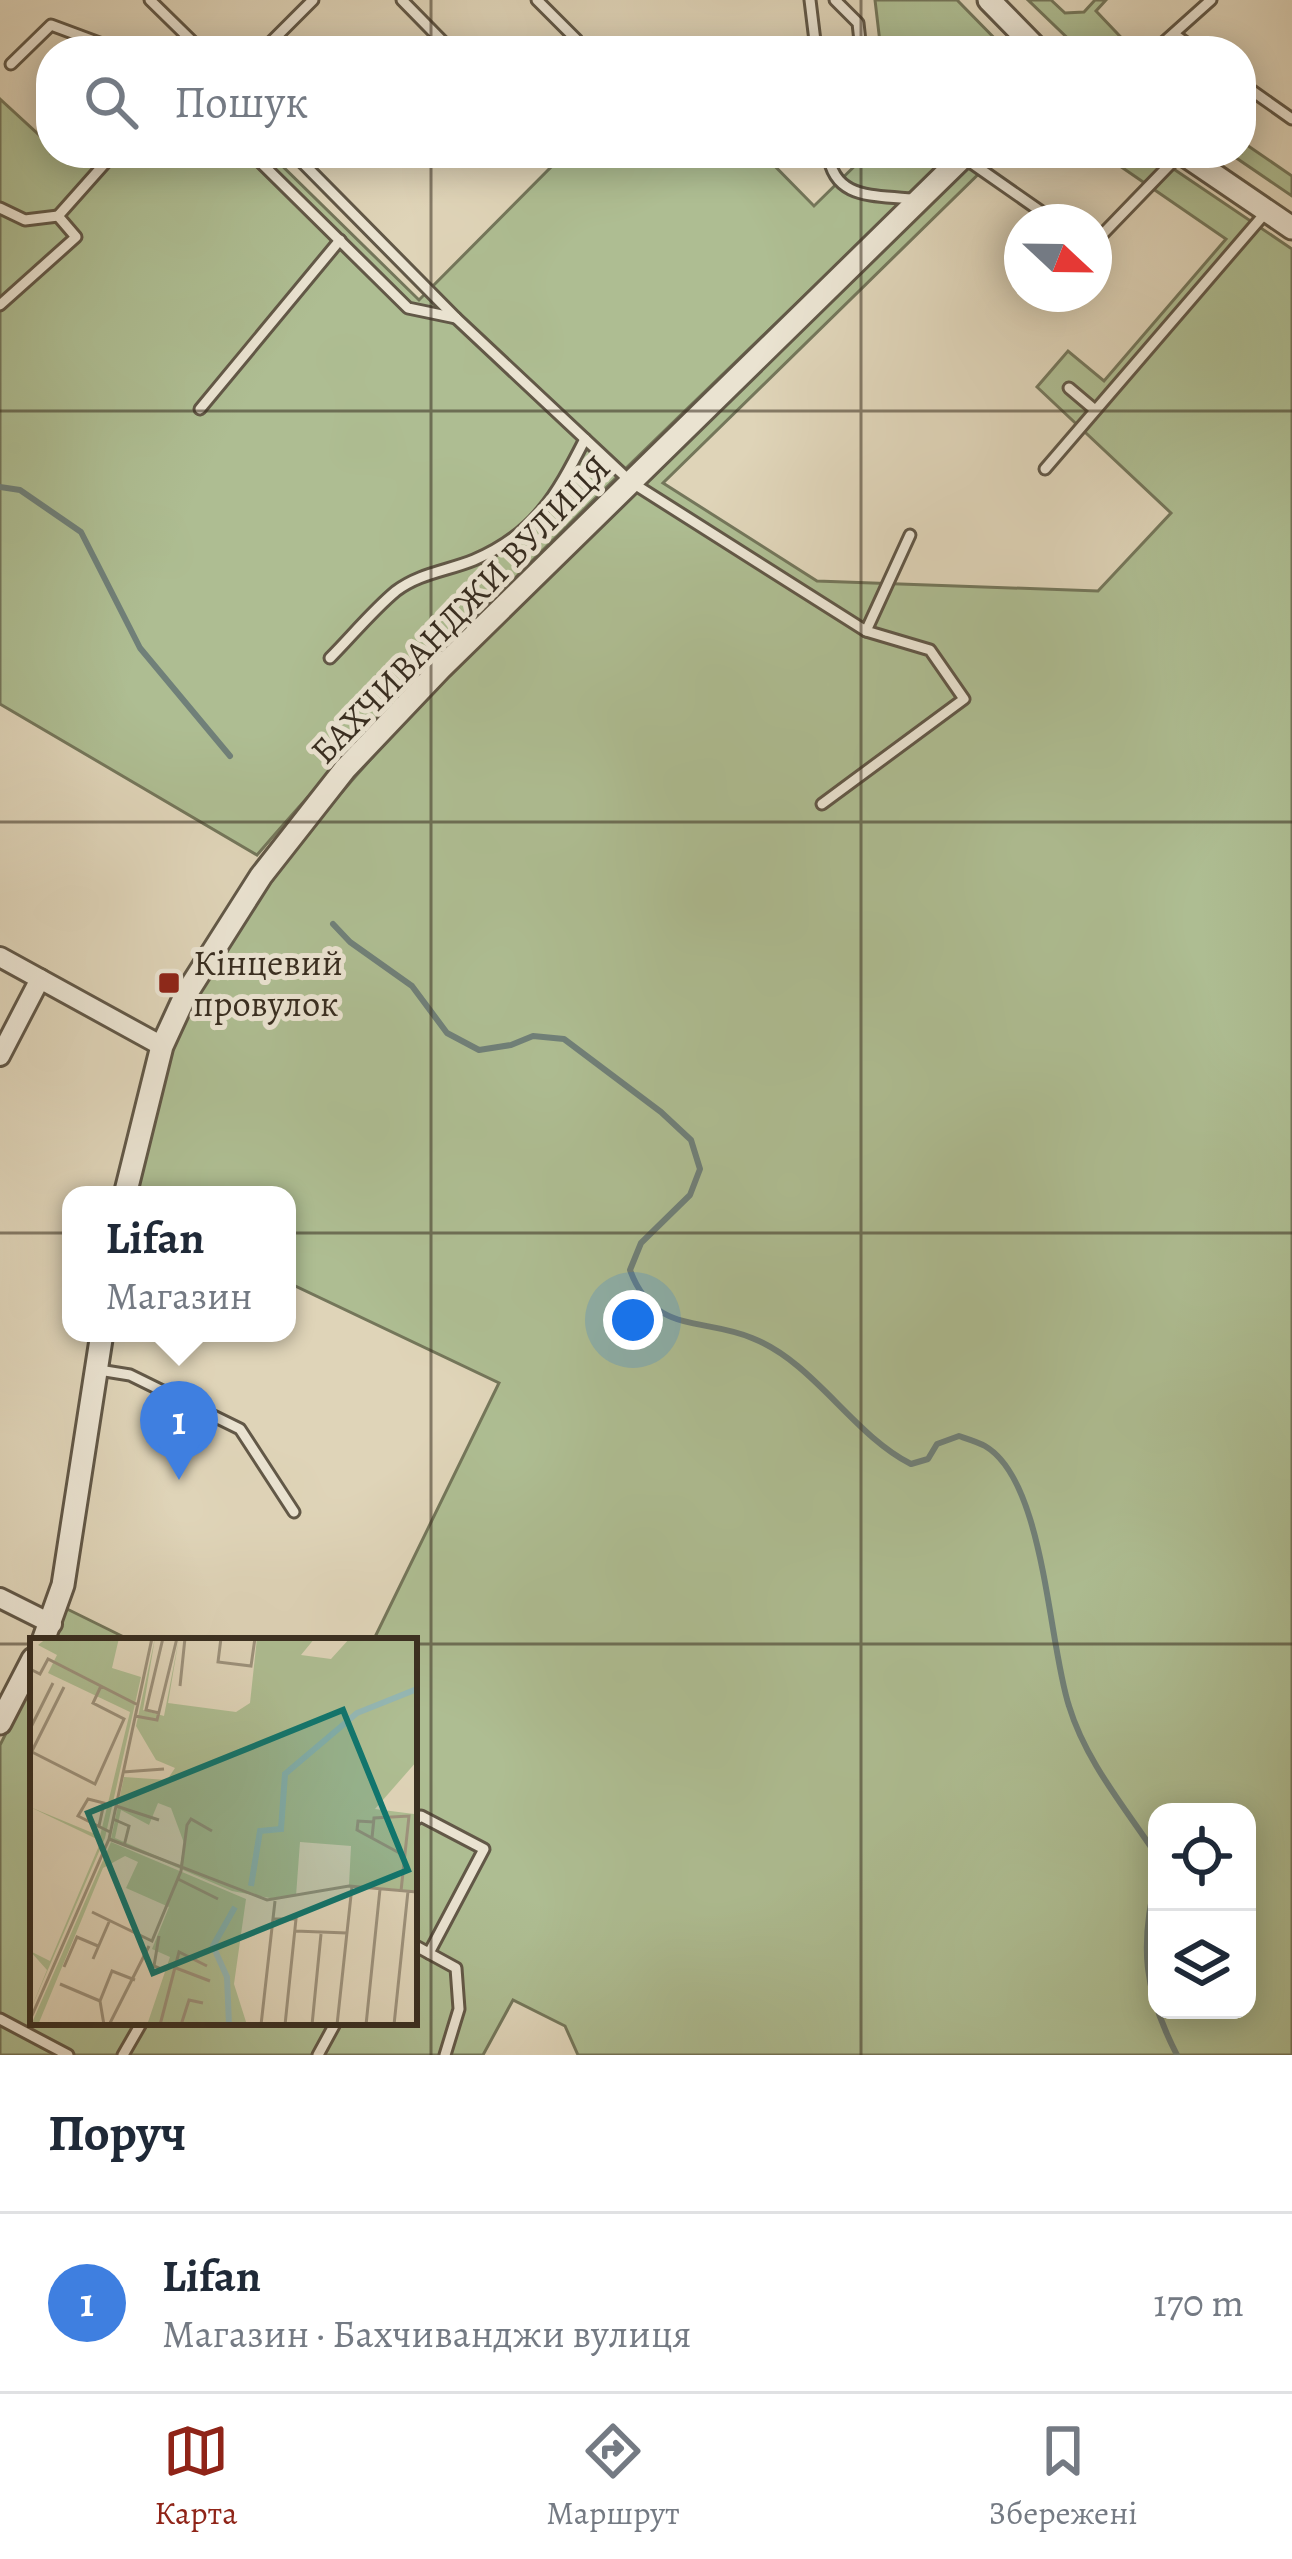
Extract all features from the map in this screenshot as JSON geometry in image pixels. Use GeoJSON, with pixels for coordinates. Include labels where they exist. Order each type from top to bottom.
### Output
{"type":"FeatureCollection","features":[{"type":"Feature","properties":{"kind":"street"},"geometry":{"type":"LineString","coordinates":[[989,0],[1025,36]]}},
{"type":"Feature","properties":{"kind":"street","name":"БАХЧИВАНДЖИ ВУЛИЦЯ"},"geometry":{"type":"LineString","coordinates":[[127,1186],[162,1046],[188,992],[261,876],[346,769],[441,668],[952,168]]}},
{"type":"Feature","properties":{"kind":"street"},"geometry":{"type":"LineString","coordinates":[[1203,168],[1292,228]]}},
{"type":"Feature","properties":{"kind":"street"},"geometry":{"type":"LineString","coordinates":[[0,957],[162,1046]]}},
{"type":"Feature","properties":{"kind":"street"},"geometry":{"type":"LineString","coordinates":[[0,1056],[40,979]]}},
{"type":"Feature","properties":{"kind":"street"},"geometry":{"type":"LineString","coordinates":[[0,1598],[47,1632],[64,1585],[100,1342]]}},
{"type":"Feature","properties":{"kind":"street"},"geometry":{"type":"LineString","coordinates":[[0,1723],[30,1666]]}},
{"type":"Feature","properties":{"kind":"lane"},"geometry":{"type":"LineString","coordinates":[[150,0],[187,36]]}},
{"type":"Feature","properties":{"kind":"lane"},"geometry":{"type":"LineString","coordinates":[[277,36],[313,0]]}},
{"type":"Feature","properties":{"kind":"lane"},"geometry":{"type":"LineString","coordinates":[[402,0],[437,36]]}},
{"type":"Feature","properties":{"kind":"lane"},"geometry":{"type":"LineString","coordinates":[[537,0],[573,36]]}},
{"type":"Feature","properties":{"kind":"lane"},"geometry":{"type":"LineString","coordinates":[[810,0],[814,36]]}},
{"type":"Feature","properties":{"kind":"lane"},"geometry":{"type":"LineString","coordinates":[[835,0],[857,23],[859,36]]}},
{"type":"Feature","properties":{"kind":"lane"},"geometry":{"type":"LineString","coordinates":[[1172,36],[1211,0]]}},
{"type":"Feature","properties":{"kind":"lane"},"geometry":{"type":"LineString","coordinates":[[40,36],[51,26],[79,36]]}},
{"type":"Feature","properties":{"kind":"lane"},"geometry":{"type":"LineString","coordinates":[[11,64],[36,40]]}},
{"type":"Feature","properties":{"kind":"lane"},"geometry":{"type":"LineString","coordinates":[[1256,93],[1292,119]]}},
{"type":"Feature","properties":{"kind":"lane"},"geometry":{"type":"LineString","coordinates":[[0,208],[25,220],[58,216],[101,168]]}},
{"type":"Feature","properties":{"kind":"lane"},"geometry":{"type":"LineString","coordinates":[[266,168],[409,308],[456,318]]}},
{"type":"Feature","properties":{"kind":"lane"},"geometry":{"type":"LineString","coordinates":[[308,168],[456,318],[631,482],[866,631],[930,650],[964,700],[822,804]]}},
{"type":"Feature","properties":{"kind":"lane"},"geometry":{"type":"LineString","coordinates":[[830,168],[847,190],[919,200]]}},
{"type":"Feature","properties":{"kind":"lane"},"geometry":{"type":"LineString","coordinates":[[983,168],[1032,204]]}},
{"type":"Feature","properties":{"kind":"lane"},"geometry":{"type":"LineString","coordinates":[[1112,225],[1167,168]]}},
{"type":"Feature","properties":{"kind":"lane"},"geometry":{"type":"LineString","coordinates":[[1045,469],[1267,211]]}},
{"type":"Feature","properties":{"kind":"lane"},"geometry":{"type":"LineString","coordinates":[[0,305],[76,237],[58,216]]}},
{"type":"Feature","properties":{"kind":"lane"},"geometry":{"type":"LineString","coordinates":[[200,410],[340,241]]}},
{"type":"Feature","properties":{"kind":"lane"},"geometry":{"type":"LineString","coordinates":[[1069,388],[1095,410]]}},
{"type":"Feature","properties":{"kind":"lane"},"geometry":{"type":"LineString","coordinates":[[330,658],[397,591],[427,573],[471,561],[515,539],[554,500],[585,440]]}},
{"type":"Feature","properties":{"kind":"lane"},"geometry":{"type":"LineString","coordinates":[[866,631],[910,535]]}},
{"type":"Feature","properties":{"kind":"lane"},"geometry":{"type":"LineString","coordinates":[[95,1370],[130,1375],[240,1429],[294,1512]]}},
{"type":"Feature","properties":{"kind":"lane"},"geometry":{"type":"LineString","coordinates":[[417,1819],[421,1816],[484,1849],[429,1954]]}},
{"type":"Feature","properties":{"kind":"lane"},"geometry":{"type":"LineString","coordinates":[[417,1948],[456,1968],[459,2009],[445,2055]]}},
{"type":"Feature","properties":{"kind":"lane"},"geometry":{"type":"LineString","coordinates":[[0,2019],[68,2055]]}},
{"type":"Feature","properties":{"kind":"lane"},"geometry":{"type":"LineString","coordinates":[[123,2055],[140,2025]]}},
{"type":"Feature","properties":{"kind":"lane"},"geometry":{"type":"LineString","coordinates":[[318,2055],[334,2025]]}},
{"type":"Feature","properties":{"kind":"green space"},"geometry":{"type":"Polygon","coordinates":[[[875,0],[957,0],[992,36],[879,36],[875,0]]]}},
{"type":"Feature","properties":{"kind":"green space"},"geometry":{"type":"Polygon","coordinates":[[[1028,0],[1051,0],[1065,13],[1084,12],[1095,0],[1106,0],[1096,11],[1120,36],[1065,36],[1028,0]]]}},
{"type":"Feature","properties":{"kind":"green space"},"geometry":{"type":"Polygon","coordinates":[[[0,99],[36,132],[36,168],[284,168],[419,300],[550,168],[777,168],[814,206],[853,168],[936,168],[509,584],[257,855],[0,704],[0,99]]]}},
{"type":"Feature","properties":{"kind":"green space"},"geometry":{"type":"Polygon","coordinates":[[[1256,151],[1292,176],[1292,196],[1251,168],[1256,168],[1256,151]]]}},
{"type":"Feature","properties":{"kind":"green space"},"geometry":{"type":"Polygon","coordinates":[[[968,168],[985,168],[663,483],[817,581],[1098,591],[1171,513],[1037,387],[1068,351],[1104,381],[1226,239],[1123,168],[1172,168],[1292,249],[1292,2055],[578,2055],[565,2026],[513,2000],[483,2055],[0,2055],[0,1745],[30,1686],[30,2025],[417,2025],[417,1638],[374,1638],[499,1383],[296,1286],[296,1186],[138,1186],[159,1093],[198,996],[281,868],[430,696],[968,168]]]}},
{"type":"Feature","properties":{"kind":"green space"},"geometry":{"type":"Polygon","coordinates":[[[61,1606],[126,1638],[51,1638],[61,1606]]]}},
{"type":"Feature","properties":{"kind":"waterway"},"geometry":{"type":"LineString","coordinates":[[0,487],[20,490],[81,532],[140,648],[230,756]]}},
{"type":"Feature","properties":{"kind":"waterway"},"geometry":{"type":"LineString","coordinates":[[333,924],[350,942],[412,986],[447,1033],[479,1050],[533,1036],[564,1039],[691,1140],[700,1169],[690,1195],[641,1243],[630,1270],[652,1305],[666,1315],[733,1332],[774,1349],[870,1435],[911,1464],[928,1459],[937,1444],[959,1436],[985,1446],[1005,1465],[1032,1527],[1076,1726],[1105,1781],[1148,1843]]}},
{"type":"Feature","properties":{"kind":"waterway"},"geometry":{"type":"LineString","coordinates":[[1150,1911],[1151,1989],[1177,2055]]}},
{"type":"Feature","properties":{"kind":"place","name":"Кінцевий провулок"},"geometry":{"type":"Point","coordinates":[169,983]}},
{"type":"Feature","properties":{"kind":"place","name":"Lifan"},"geometry":{"type":"Point","coordinates":[179,1480]}}]}
